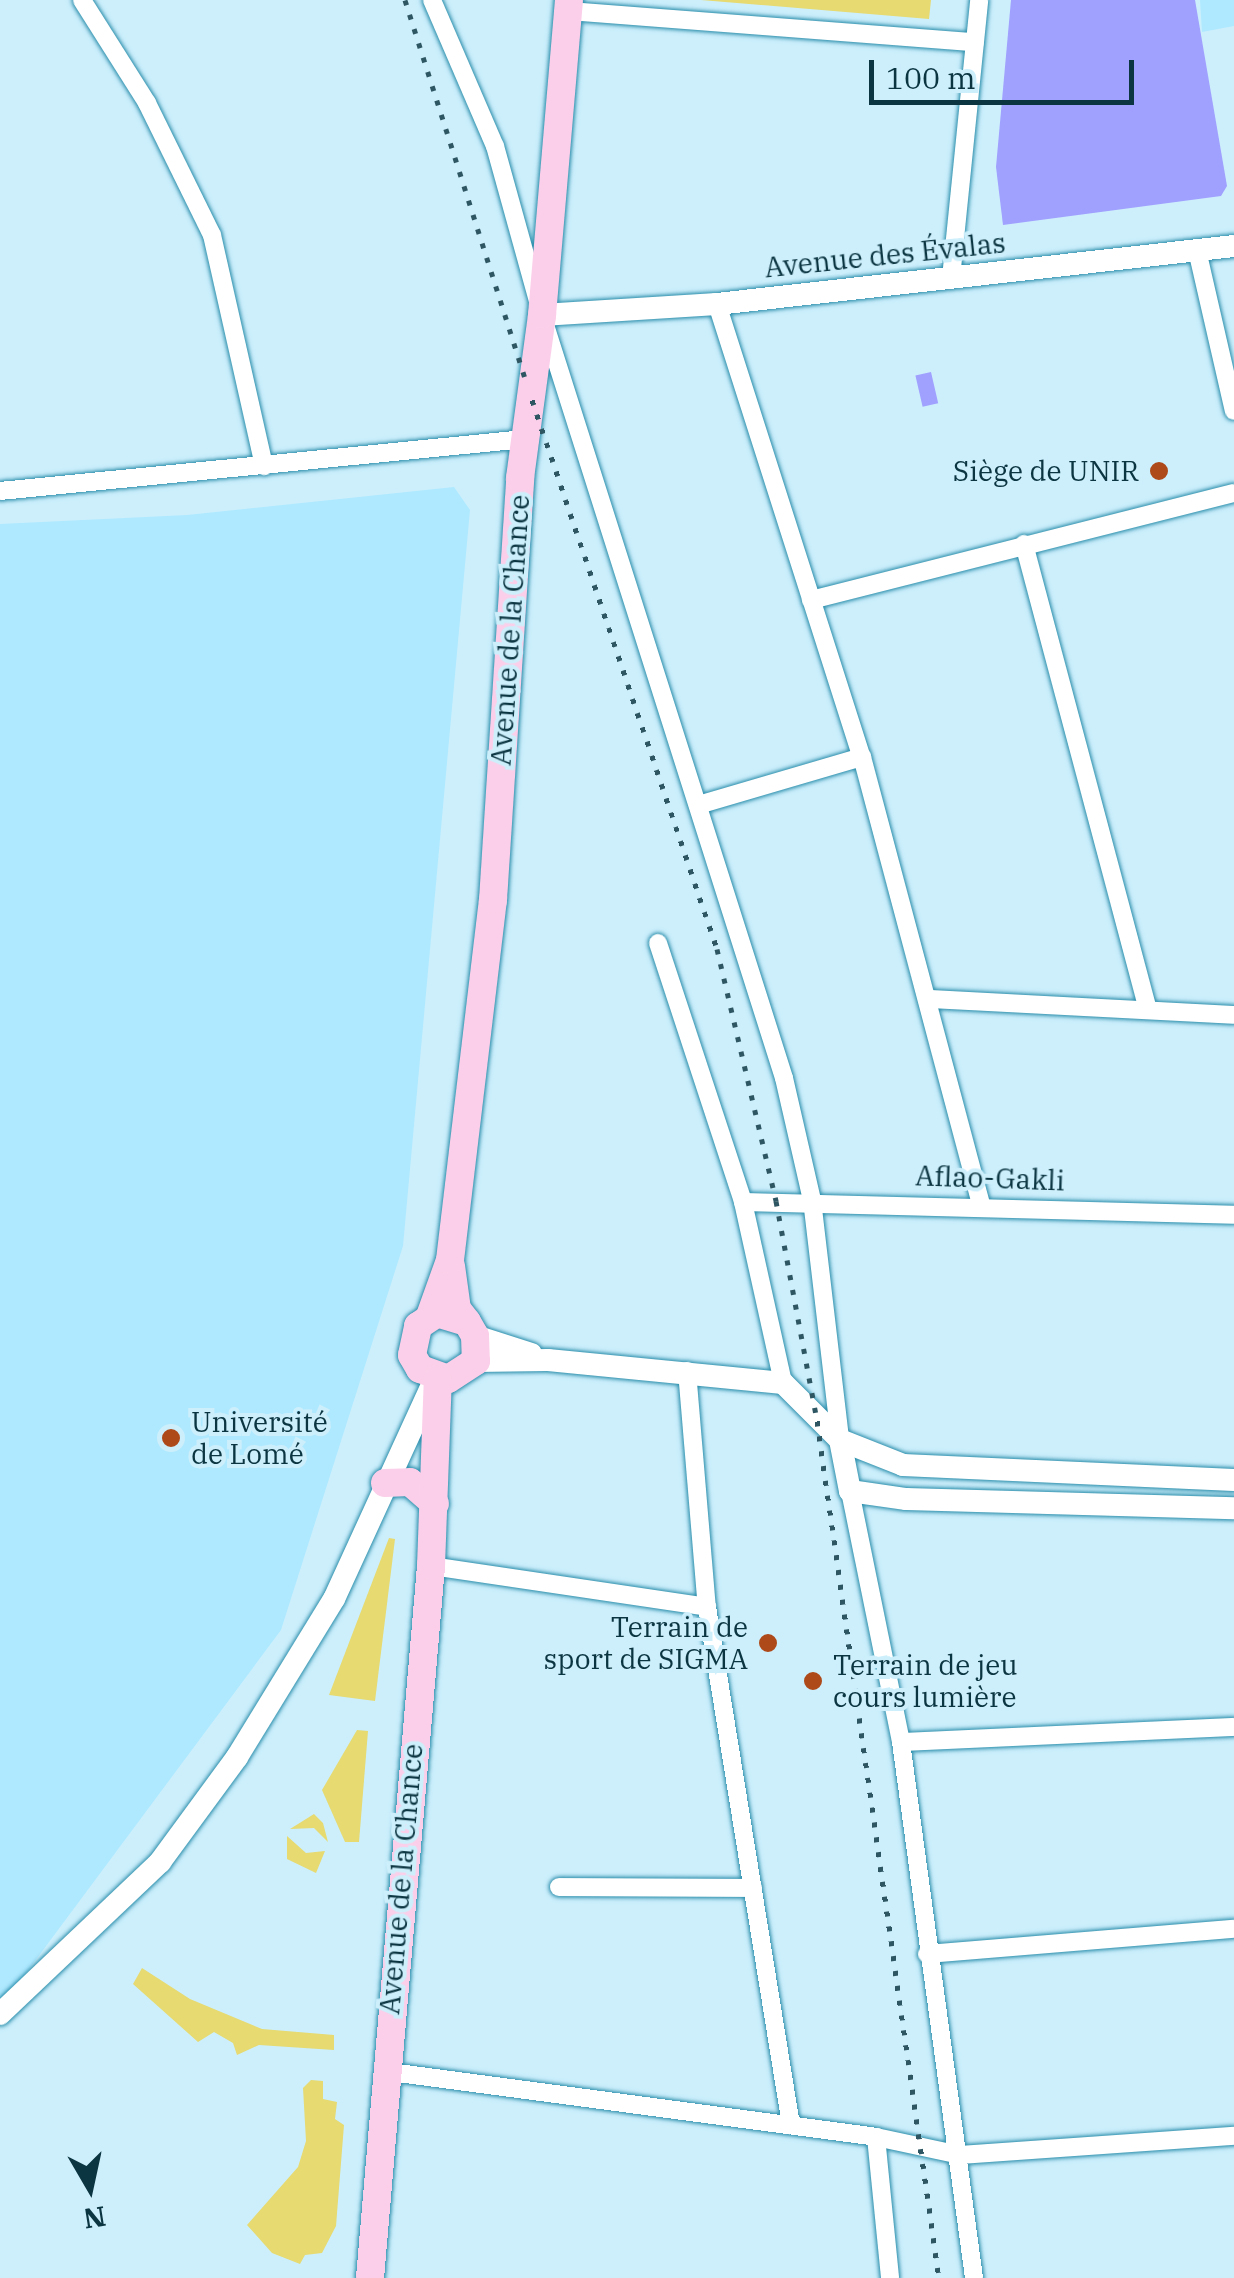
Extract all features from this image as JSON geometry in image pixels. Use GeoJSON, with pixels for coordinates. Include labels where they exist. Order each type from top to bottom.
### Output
{"type":"FeatureCollection","features":[{"type":"Feature","properties":{"kind":"main road","name":"Avenue de la Chance"},"geometry":{"type":"LineString","coordinates":[[453,1360],[411,1340],[430,1316],[450,1260],[493,900],[525,439],[542,315],[568,6]]}},
{"type":"Feature","properties":{"kind":"main road","name":"Avenue de la Chance"},"geometry":{"type":"LineString","coordinates":[[370,2278],[383,2070],[436,1492],[458,1309],[450,1260]]}},
{"type":"Feature","properties":{"kind":"main road"},"geometry":{"type":"LineString","coordinates":[[430,1316],[445,1313],[453,1360]]}},
{"type":"Feature","properties":{"kind":"main road"},"geometry":{"type":"LineString","coordinates":[[385,1483],[410,1482],[436,1492]]}},
{"type":"Feature","properties":{"kind":"street"},"geometry":{"type":"LineString","coordinates":[[82,0],[146,103],[212,234],[264,466]]}},
{"type":"Feature","properties":{"kind":"street"},"geometry":{"type":"LineString","coordinates":[[432,0],[495,146],[542,315],[784,1078],[812,1200],[840,1440],[901,1742],[926,1954],[960,2154],[974,2278]]}},
{"type":"Feature","properties":{"kind":"street"},"geometry":{"type":"LineString","coordinates":[[952,278],[979,0]]}},
{"type":"Feature","properties":{"kind":"street"},"geometry":{"type":"LineString","coordinates":[[568,6],[975,42]]}},
{"type":"Feature","properties":{"kind":"street","name":"Avenue des Évalas"},"geometry":{"type":"LineString","coordinates":[[542,315],[718,304],[952,278],[1199,258],[1234,246]]}},
{"type":"Feature","properties":{"kind":"street"},"geometry":{"type":"LineString","coordinates":[[1199,258],[1234,411]]}},
{"type":"Feature","properties":{"kind":"street"},"geometry":{"type":"LineString","coordinates":[[718,304],[862,757],[930,999],[981,1205]]}},
{"type":"Feature","properties":{"kind":"street"},"geometry":{"type":"LineString","coordinates":[[0,492],[525,439]]}},
{"type":"Feature","properties":{"kind":"street"},"geometry":{"type":"LineString","coordinates":[[811,600],[1234,493]]}},
{"type":"Feature","properties":{"kind":"street"},"geometry":{"type":"LineString","coordinates":[[1024,544],[1148,1009]]}},
{"type":"Feature","properties":{"kind":"street"},"geometry":{"type":"LineString","coordinates":[[698,805],[862,757]]}},
{"type":"Feature","properties":{"kind":"street"},"geometry":{"type":"LineString","coordinates":[[658,943],[744,1202],[784,1383],[840,1440],[902,1465],[1234,1480]]}},
{"type":"Feature","properties":{"kind":"street"},"geometry":{"type":"LineString","coordinates":[[930,999],[1234,1015]]}},
{"type":"Feature","properties":{"kind":"street","name":"Aflao-Gakli"},"geometry":{"type":"LineString","coordinates":[[744,1202],[812,1200],[1234,1215]]}},
{"type":"Feature","properties":{"kind":"street"},"geometry":{"type":"LineString","coordinates":[[0,2014],[70,1954],[160,1862],[198,1812],[334,1599],[399,1448],[453,1360],[548,1360],[784,1383]]}},
{"type":"Feature","properties":{"kind":"street"},"geometry":{"type":"LineString","coordinates":[[687,1371],[707,1607],[791,2126]]}},
{"type":"Feature","properties":{"kind":"street"},"geometry":{"type":"LineString","coordinates":[[850,1490],[906,1499],[1234,1508]]}},
{"type":"Feature","properties":{"kind":"street"},"geometry":{"type":"LineString","coordinates":[[431,1566],[707,1607]]}},
{"type":"Feature","properties":{"kind":"street"},"geometry":{"type":"LineString","coordinates":[[901,1742],[1234,1727]]}},
{"type":"Feature","properties":{"kind":"street"},"geometry":{"type":"LineString","coordinates":[[559,1886],[753,1888]]}},
{"type":"Feature","properties":{"kind":"street"},"geometry":{"type":"LineString","coordinates":[[926,1954],[1234,1929]]}},
{"type":"Feature","properties":{"kind":"street"},"geometry":{"type":"LineString","coordinates":[[383,2070],[876,2137],[960,2154],[1234,2136]]}},
{"type":"Feature","properties":{"kind":"street"},"geometry":{"type":"LineString","coordinates":[[876,2137],[890,2278]]}},
{"type":"Feature","properties":{"kind":"shaded area"},"geometry":{"type":"Polygon","coordinates":[[[701,0],[931,0],[929,19],[701,0]]]}},
{"type":"Feature","properties":{"kind":"shaded area"},"geometry":{"type":"Polygon","coordinates":[[[1011,0],[1195,0],[1227,186],[1221,196],[1003,225],[996,167],[1011,0]]]}},
{"type":"Feature","properties":{"kind":"shaded area"},"geometry":{"type":"Polygon","coordinates":[[[1200,0],[1234,0],[1234,26],[1202,32],[1200,0]]]}},
{"type":"Feature","properties":{"kind":"shaded area"},"geometry":{"type":"Polygon","coordinates":[[[931,372],[938,403],[923,407],[915,376],[931,372]]]}},
{"type":"Feature","properties":{"kind":"shaded area","name":"Université de Lomé"},"geometry":{"type":"Polygon","coordinates":[[[454,487],[470,510],[403,1246],[281,1630],[0,2008],[0,524],[187,515],[454,487]]]}},
{"type":"Feature","properties":{"kind":"shaded area"},"geometry":{"type":"Polygon","coordinates":[[[389,1538],[395,1539],[375,1701],[329,1695],[389,1538]]]}},
{"type":"Feature","properties":{"kind":"shaded area"},"geometry":{"type":"Polygon","coordinates":[[[357,1730],[368,1731],[359,1842],[345,1842],[322,1790],[357,1730]]]}},
{"type":"Feature","properties":{"kind":"shaded area"},"geometry":{"type":"Polygon","coordinates":[[[314,1814],[323,1823],[328,1842],[314,1828],[290,1829],[314,1814]]]}},
{"type":"Feature","properties":{"kind":"shaded area"},"geometry":{"type":"Polygon","coordinates":[[[287,1836],[306,1853],[325,1851],[316,1873],[287,1859],[287,1836]]]}},
{"type":"Feature","properties":{"kind":"shaded area"},"geometry":{"type":"Polygon","coordinates":[[[142,1968],[190,1999],[262,2029],[334,2035],[334,2050],[259,2045],[237,2055],[233,2043],[214,2032],[198,2042],[133,1984],[142,1968]]]}},
{"type":"Feature","properties":{"kind":"shaded area"},"geometry":{"type":"Polygon","coordinates":[[[311,2080],[323,2081],[323,2099],[337,2102],[335,2119],[344,2125],[336,2226],[322,2253],[305,2255],[300,2264],[272,2253],[247,2225],[298,2167],[306,2141],[303,2088],[311,2080]]]}},
{"type":"Feature","properties":{"kind":"railway"},"geometry":{"type":"LineString","coordinates":[[405,0],[527,385]]}},
{"type":"Feature","properties":{"kind":"railway"},"geometry":{"type":"LineString","coordinates":[[532,400],[717,949],[776,1201],[817,1421],[939,2278]]}},
{"type":"Feature","properties":{"kind":"place","name":"Siège de UNIR"},"geometry":{"type":"Point","coordinates":[1159,471]}},
{"type":"Feature","properties":{"kind":"place","name":"Université de Lomé"},"geometry":{"type":"Point","coordinates":[171,1438]}},
{"type":"Feature","properties":{"kind":"place","name":"Terrain de sport de SIGMA"},"geometry":{"type":"Point","coordinates":[768,1643]}},
{"type":"Feature","properties":{"kind":"place","name":"Terrain de jeu cours lumière"},"geometry":{"type":"Point","coordinates":[813,1681]}}]}
